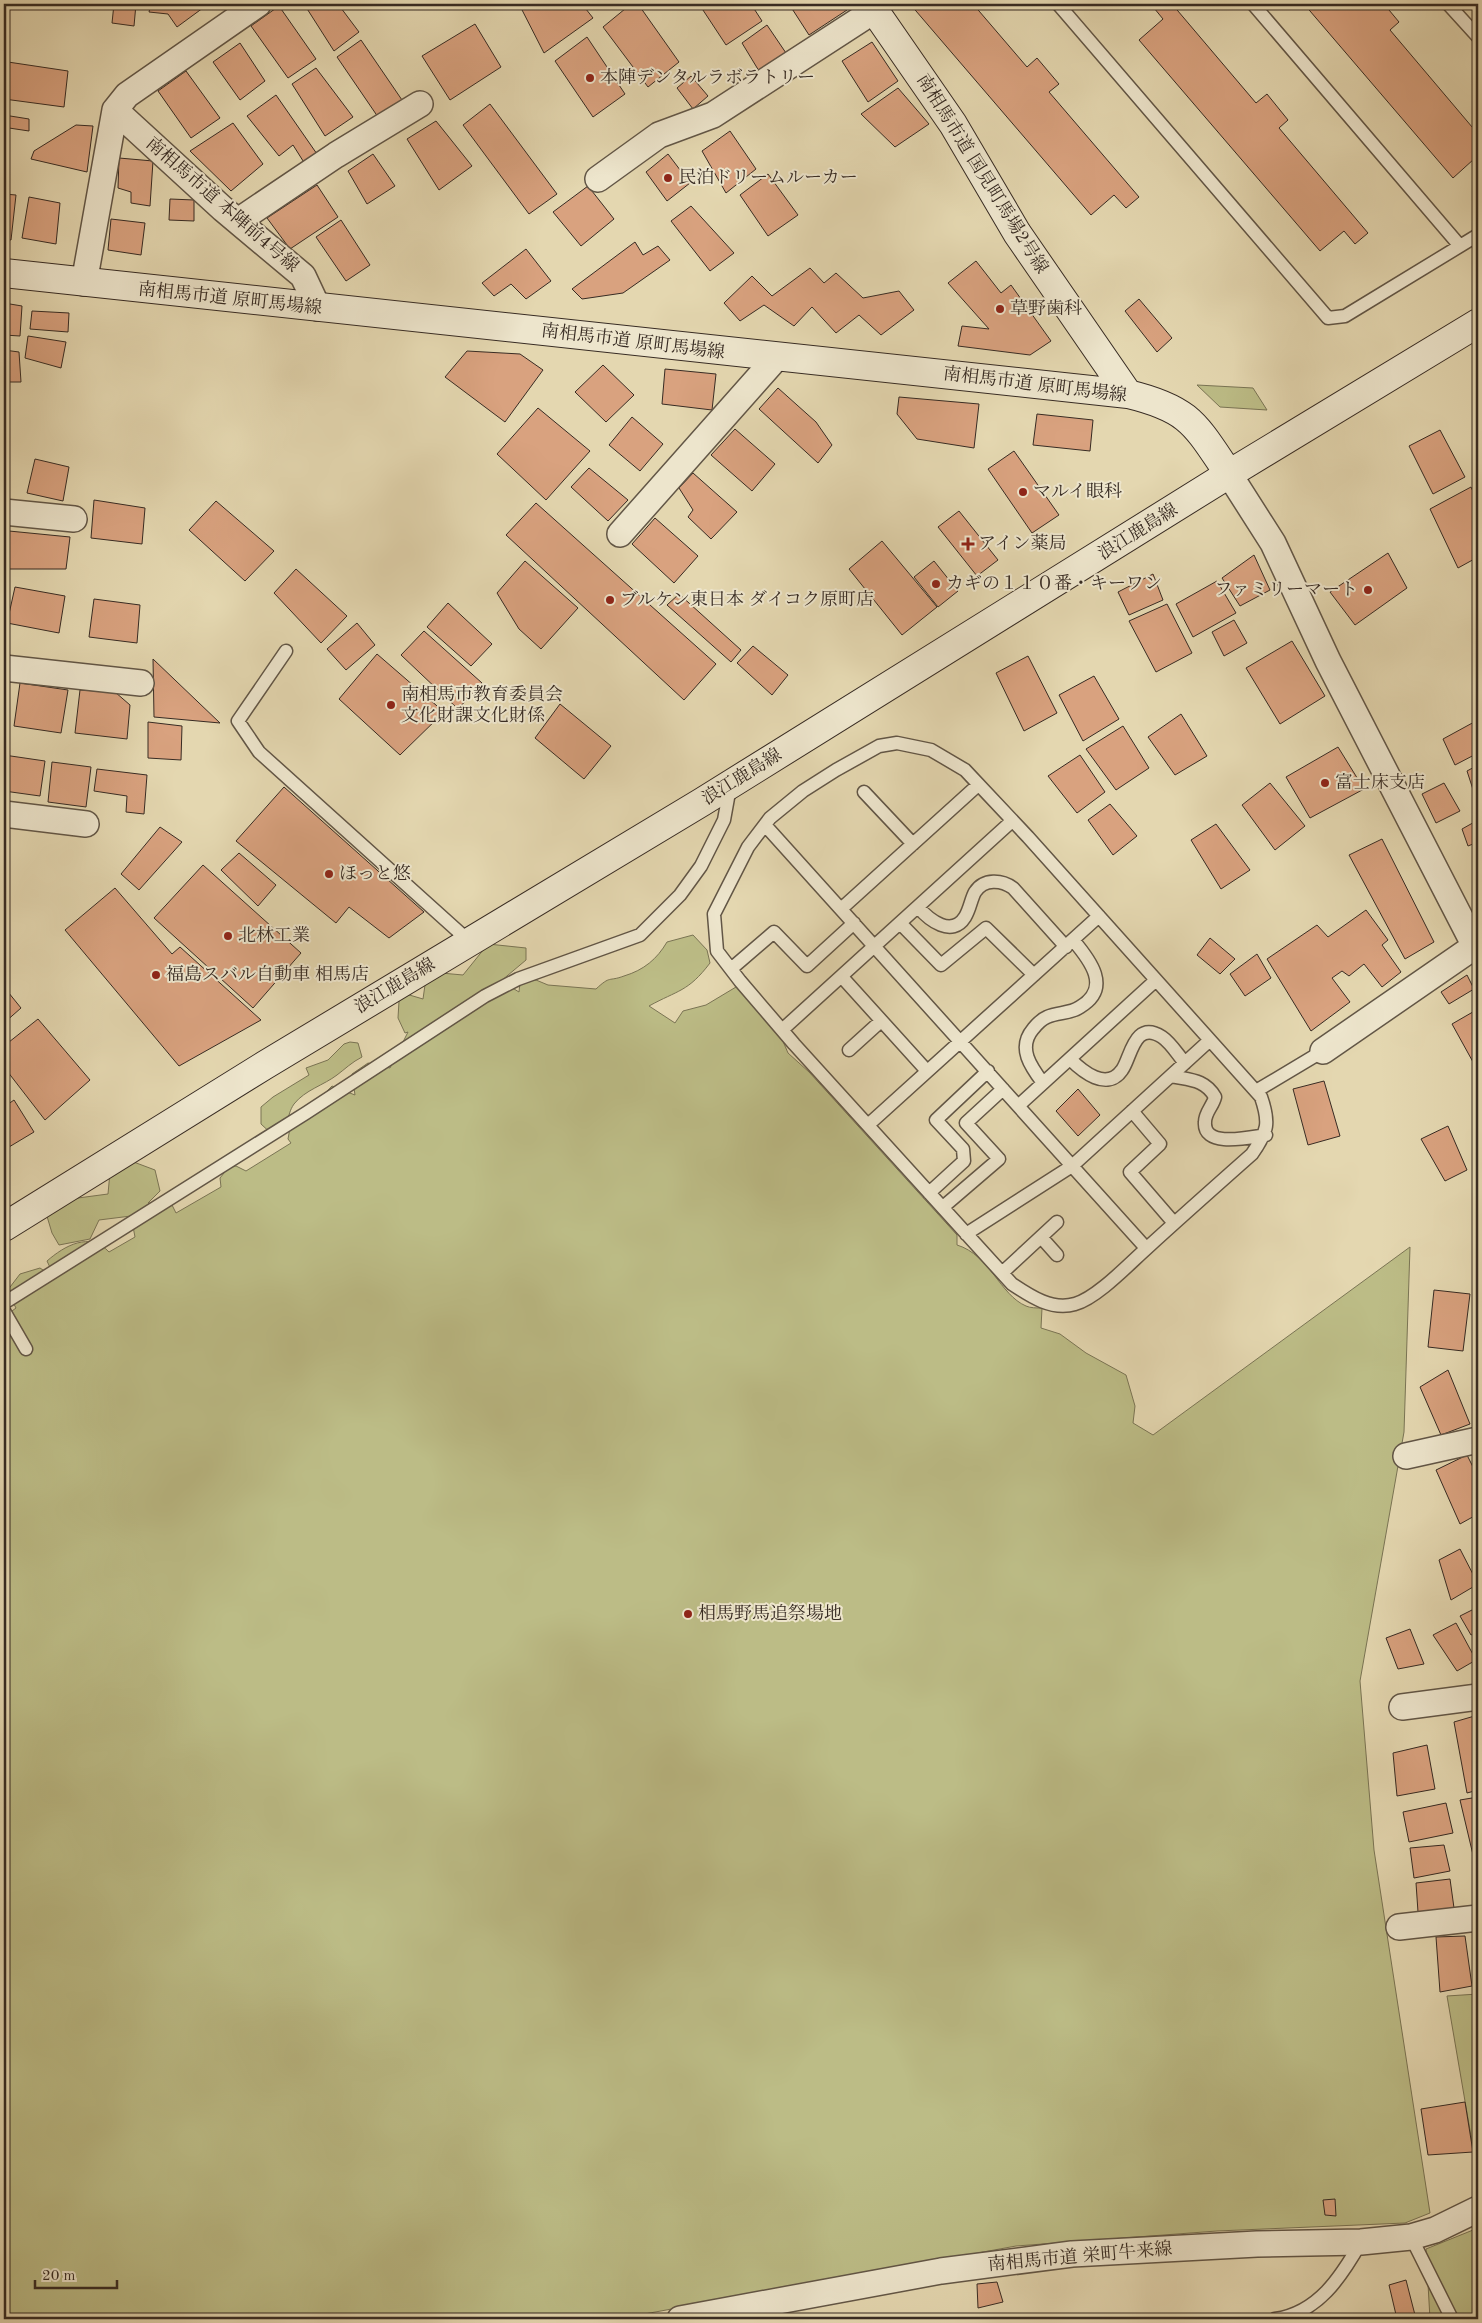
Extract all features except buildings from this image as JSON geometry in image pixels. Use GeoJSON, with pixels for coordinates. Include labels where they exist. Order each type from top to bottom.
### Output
{"type":"FeatureCollection","features":[{"type":"Feature","properties":{"kind":"street"},"geometry":{"type":"LineString","coordinates":[[84,283],[115,110],[127,95],[258,4]]}},
{"type":"Feature","properties":{"kind":"street"},"geometry":{"type":"LineString","coordinates":[[598,179],[659,135],[713,115],[873,7]]}},
{"type":"Feature","properties":{"kind":"street","name":"南相馬市道 国見町馬場2号線"},"geometry":{"type":"LineString","coordinates":[[873,7],[954,124],[1017,233],[1128,394]]}},
{"type":"Feature","properties":{"kind":"street"},"geometry":{"type":"LineString","coordinates":[[238,221],[336,155],[420,104]]}},
{"type":"Feature","properties":{"kind":"street","name":"南相馬市道 本陣前4号線"},"geometry":{"type":"LineString","coordinates":[[115,110],[238,221],[303,276],[318,308]]}},
{"type":"Feature","properties":{"kind":"street","name":"南相馬市道 原町馬場線"},"geometry":{"type":"LineString","coordinates":[[4,273],[1128,394],[1156,401],[1178,412],[1198,427],[1229,474]]}},
{"type":"Feature","properties":{"kind":"street","name":"浪江鹿島線"},"geometry":{"type":"LineString","coordinates":[[4,1227],[257,1070],[731,784],[1229,474],[1478,323]]}},
{"type":"Feature","properties":{"kind":"street"},"geometry":{"type":"LineString","coordinates":[[620,534],[777,357]]}},
{"type":"Feature","properties":{"kind":"street"},"geometry":{"type":"LineString","coordinates":[[1229,474],[1273,543],[1320,644],[1477,948],[1323,1051]]}},
{"type":"Feature","properties":{"kind":"street"},"geometry":{"type":"LineString","coordinates":[[4,512],[74,519]]}},
{"type":"Feature","properties":{"kind":"street"},"geometry":{"type":"LineString","coordinates":[[4,668],[141,682]]}},
{"type":"Feature","properties":{"kind":"street"},"geometry":{"type":"LineString","coordinates":[[4,814],[86,824]]}},
{"type":"Feature","properties":{"kind":"street"},"geometry":{"type":"LineString","coordinates":[[1406,1456],[1478,1440]]}},
{"type":"Feature","properties":{"kind":"street"},"geometry":{"type":"LineString","coordinates":[[1402,1707],[1478,1697]]}},
{"type":"Feature","properties":{"kind":"street"},"geometry":{"type":"LineString","coordinates":[[1399,1927],[1478,1918]]}},
{"type":"Feature","properties":{"kind":"street","name":"南相馬市道 栄町牛来線"},"geometry":{"type":"LineString","coordinates":[[680,2319],[942,2271],[1072,2254],[1257,2244],[1361,2242],[1411,2237],[1435,2230],[1478,2209]]}},
{"type":"Feature","properties":{"kind":"lane"},"geometry":{"type":"LineString","coordinates":[[1058,4],[1328,318],[1346,316],[1478,234]]}},
{"type":"Feature","properties":{"kind":"lane"},"geometry":{"type":"LineString","coordinates":[[1253,4],[1460,246]]}},
{"type":"Feature","properties":{"kind":"lane"},"geometry":{"type":"LineString","coordinates":[[1448,4],[1478,37]]}},
{"type":"Feature","properties":{"kind":"lane"},"geometry":{"type":"LineString","coordinates":[[286,651],[238,721],[259,752],[470,942]]}},
{"type":"Feature","properties":{"kind":"lane"},"geometry":{"type":"LineString","coordinates":[[897,743],[931,750],[964,770],[1012,820],[1256,1091],[1267,1115],[1266,1135],[1252,1154],[1087,1299],[1074,1305],[1051,1304],[1033,1299],[1012,1284],[782,1030],[717,951],[714,914],[748,847],[765,825],[803,791],[879,746],[897,743]]}},
{"type":"Feature","properties":{"kind":"lane"},"geometry":{"type":"LineString","coordinates":[[4,1304],[306,1113],[485,996],[518,979],[640,935],[680,895],[702,866],[724,820],[731,784]]}},
{"type":"Feature","properties":{"kind":"lane"},"geometry":{"type":"LineString","coordinates":[[841,910],[978,784]]}},
{"type":"Feature","properties":{"kind":"lane"},"geometry":{"type":"LineString","coordinates":[[864,792],[913,844]]}},
{"type":"Feature","properties":{"kind":"lane"},"geometry":{"type":"LineString","coordinates":[[782,1030],[1012,820]]}},
{"type":"Feature","properties":{"kind":"lane"},"geometry":{"type":"LineString","coordinates":[[765,825],[1146,1248]]}},
{"type":"Feature","properties":{"kind":"lane"},"geometry":{"type":"LineString","coordinates":[[918,907],[928,920],[939,926],[958,924],[965,918],[976,891],[994,881],[1005,882],[1069,943],[1089,959],[1096,974],[1096,987],[1090,999],[1080,1008],[1045,1018],[1029,1034],[1025,1046],[1027,1058],[1043,1083]]}},
{"type":"Feature","properties":{"kind":"lane"},"geometry":{"type":"LineString","coordinates":[[868,1125],[1099,916]]}},
{"type":"Feature","properties":{"kind":"lane"},"geometry":{"type":"LineString","coordinates":[[731,969],[774,932],[807,966],[854,923]]}},
{"type":"Feature","properties":{"kind":"lane"},"geometry":{"type":"LineString","coordinates":[[900,923],[941,965],[986,928],[1034,975]]}},
{"type":"Feature","properties":{"kind":"lane"},"geometry":{"type":"LineString","coordinates":[[842,976],[927,1072]]}},
{"type":"Feature","properties":{"kind":"lane"},"geometry":{"type":"LineString","coordinates":[[1018,1106],[1156,980]]}},
{"type":"Feature","properties":{"kind":"lane"},"geometry":{"type":"LineString","coordinates":[[849,1050],[881,1021]]}},
{"type":"Feature","properties":{"kind":"lane"},"geometry":{"type":"LineString","coordinates":[[1070,1059],[1083,1071],[1101,1080],[1113,1077],[1122,1070],[1135,1041],[1143,1034],[1153,1033],[1163,1038],[1185,1063]]}},
{"type":"Feature","properties":{"kind":"lane"},"geometry":{"type":"LineString","coordinates":[[966,1234],[1072,1166],[1210,1040]]}},
{"type":"Feature","properties":{"kind":"lane"},"geometry":{"type":"LineString","coordinates":[[1256,1091],[1323,1051]]}},
{"type":"Feature","properties":{"kind":"lane"},"geometry":{"type":"LineString","coordinates":[[929,1193],[964,1161],[963,1148],[936,1120],[988,1071]]}},
{"type":"Feature","properties":{"kind":"lane"},"geometry":{"type":"LineString","coordinates":[[1171,1076],[1205,1083],[1211,1089],[1215,1096],[1213,1105],[1207,1112],[1205,1127],[1215,1137],[1226,1140],[1266,1135]]}},
{"type":"Feature","properties":{"kind":"lane"},"geometry":{"type":"LineString","coordinates":[[943,1207],[999,1159],[966,1123],[1003,1089]]}},
{"type":"Feature","properties":{"kind":"lane"},"geometry":{"type":"LineString","coordinates":[[1132,1111],[1160,1144],[1130,1172],[1174,1223]]}},
{"type":"Feature","properties":{"kind":"lane"},"geometry":{"type":"LineString","coordinates":[[1002,1273],[1057,1222]]}},
{"type":"Feature","properties":{"kind":"lane"},"geometry":{"type":"LineString","coordinates":[[1041,1237],[1057,1255]]}},
{"type":"Feature","properties":{"kind":"lane"},"geometry":{"type":"LineString","coordinates":[[4,1311],[26,1349]]}},
{"type":"Feature","properties":{"kind":"lane"},"geometry":{"type":"LineString","coordinates":[[1411,2237],[1452,2319]]}},
{"type":"Feature","properties":{"kind":"lane"},"geometry":{"type":"LineString","coordinates":[[1275,2319],[1288,2317],[1317,2302],[1343,2273],[1361,2242]]}},
{"type":"Feature","properties":{"kind":"green space"},"geometry":{"type":"Polygon","coordinates":[[[1197,385],[1253,388],[1267,410],[1220,407],[1197,385]]]}},
{"type":"Feature","properties":{"kind":"green space","name":"相馬野馬追祭場地"},"geometry":{"type":"Polygon","coordinates":[[[693,935],[707,950],[710,963],[689,985],[649,1006],[675,1023],[683,1011],[706,1005],[736,987],[767,1004],[788,1053],[809,1072],[957,1235],[957,1245],[978,1257],[1017,1301],[1028,1307],[1042,1308],[1041,1328],[1060,1334],[1086,1353],[1126,1375],[1135,1406],[1133,1423],[1153,1435],[1410,1247],[1404,1432],[1360,1681],[1374,1850],[1430,2213],[1405,2223],[1217,2231],[1016,2246],[617,2319],[4,2319],[4,1317],[16,1308],[7,1291],[20,1274],[40,1268],[55,1278],[47,1261],[69,1246],[77,1243],[94,1242],[109,1252],[135,1237],[131,1216],[99,1220],[90,1239],[59,1245],[52,1233],[46,1213],[74,1196],[78,1198],[108,1194],[110,1172],[131,1161],[155,1170],[160,1191],[148,1203],[171,1203],[176,1213],[221,1187],[220,1178],[228,1168],[236,1166],[246,1171],[291,1143],[288,1139],[290,1128],[332,1086],[355,1095],[352,1074],[368,1063],[390,1068],[408,1032],[405,1033],[398,1018],[399,1001],[406,994],[423,999],[426,978],[441,973],[463,975],[488,944],[526,948],[526,960],[501,981],[519,992],[520,982],[536,980],[548,985],[596,989],[607,980],[631,974],[644,967],[659,954],[667,942],[693,935]]]}},
{"type":"Feature","properties":{"kind":"green space"},"geometry":{"type":"Polygon","coordinates":[[[350,1042],[358,1043],[362,1057],[332,1079],[298,1099],[291,1109],[284,1129],[275,1137],[261,1124],[261,1107],[273,1097],[309,1075],[306,1068],[328,1060],[344,1044],[350,1042]]]}},
{"type":"Feature","properties":{"kind":"green space"},"geometry":{"type":"Polygon","coordinates":[[[1478,1994],[1478,2177],[1447,1996],[1478,1994]]]}},
{"type":"Feature","properties":{"kind":"green space"},"geometry":{"type":"Polygon","coordinates":[[[1478,2228],[1478,2319],[1430,2319],[1426,2249],[1478,2228]]]}},
{"type":"Feature","properties":{"kind":"place","name":"本陣デンタルラボラトリー"},"geometry":{"type":"Point","coordinates":[590,78]}},
{"type":"Feature","properties":{"kind":"place","name":"民泊ドリームルーカー"},"geometry":{"type":"Point","coordinates":[668,178]}},
{"type":"Feature","properties":{"kind":"place","name":"草野歯科"},"geometry":{"type":"Point","coordinates":[1000,309]}},
{"type":"Feature","properties":{"kind":"place","name":"マルイ眼科"},"geometry":{"type":"Point","coordinates":[1023,492]}},
{"type":"Feature","properties":{"kind":"place","name":"アイン薬局"},"geometry":{"type":"Point","coordinates":[968,544]}},
{"type":"Feature","properties":{"kind":"place","name":"カギの１１０番・キーワン"},"geometry":{"type":"Point","coordinates":[936,584]}},
{"type":"Feature","properties":{"kind":"place","name":"ファミリーマート"},"geometry":{"type":"Point","coordinates":[1368,590]}},
{"type":"Feature","properties":{"kind":"place","name":"ブルケン東日本 ダイコク原町店"},"geometry":{"type":"Point","coordinates":[610,600]}},
{"type":"Feature","properties":{"kind":"place","name":"南相馬市教育委員会 文化財課文化財係"},"geometry":{"type":"Point","coordinates":[391,705]}},
{"type":"Feature","properties":{"kind":"place","name":"富士床支店"},"geometry":{"type":"Point","coordinates":[1325,783]}},
{"type":"Feature","properties":{"kind":"place","name":"ほっと悠"},"geometry":{"type":"Point","coordinates":[329,874]}},
{"type":"Feature","properties":{"kind":"place","name":"北林工業"},"geometry":{"type":"Point","coordinates":[228,936]}},
{"type":"Feature","properties":{"kind":"place","name":"福島スバル自動車 相馬店"},"geometry":{"type":"Point","coordinates":[156,975]}},
{"type":"Feature","properties":{"kind":"place","name":"相馬野馬追祭場地"},"geometry":{"type":"Point","coordinates":[688,1614]}}]}
